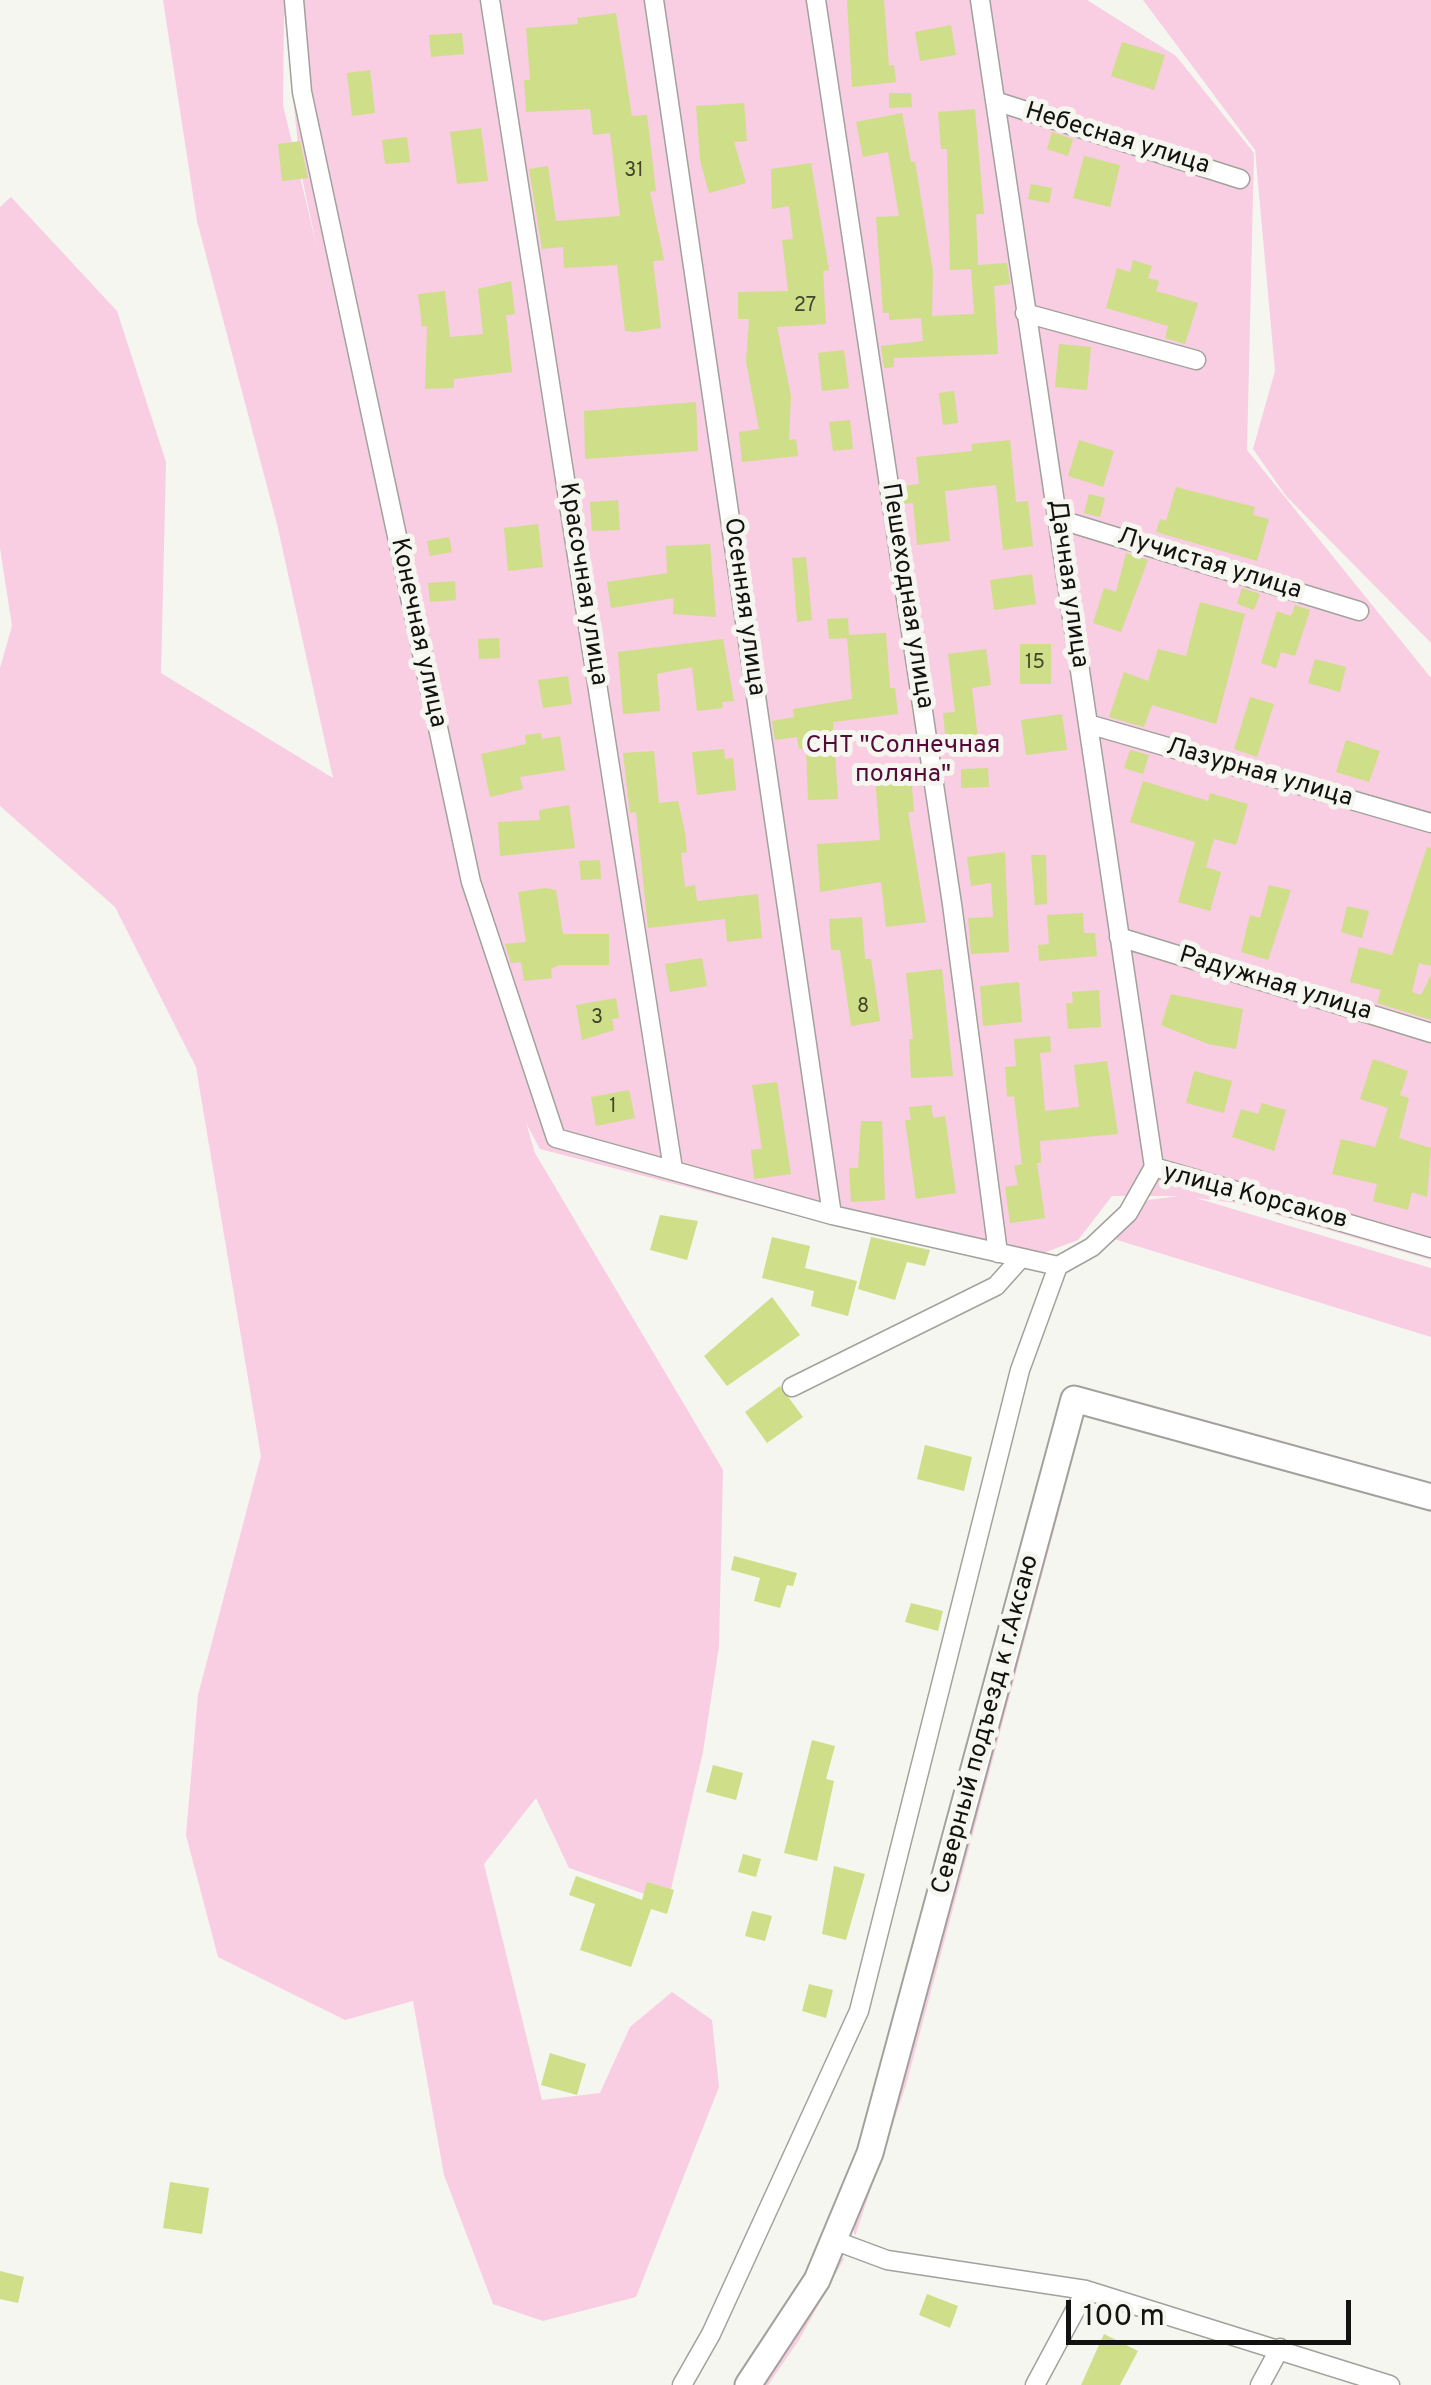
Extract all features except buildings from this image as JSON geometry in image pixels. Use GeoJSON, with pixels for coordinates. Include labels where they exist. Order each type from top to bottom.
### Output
{"type":"FeatureCollection","features":[{"type":"Feature","properties":{"kind":"street","name":"Конечная улица"},"geometry":{"type":"LineString","coordinates":[[294,0],[302,92],[477,900],[556,1138],[673,1168]]}},
{"type":"Feature","properties":{"kind":"street","name":"Красочная улица"},"geometry":{"type":"LineString","coordinates":[[490,0],[673,1168]]}},
{"type":"Feature","properties":{"kind":"street","name":"Осенняя улица"},"geometry":{"type":"LineString","coordinates":[[654,0],[832,1215]]}},
{"type":"Feature","properties":{"kind":"street","name":"Пешеходная улица"},"geometry":{"type":"LineString","coordinates":[[816,0],[952,904],[998,1253]]}},
{"type":"Feature","properties":{"kind":"street","name":"Дачная улица"},"geometry":{"type":"LineString","coordinates":[[980,0],[1154,1167]]}},
{"type":"Feature","properties":{"kind":"street","name":"Небесная улица"},"geometry":{"type":"LineString","coordinates":[[994,101],[1240,179]]}},
{"type":"Feature","properties":{"kind":"street"},"geometry":{"type":"LineString","coordinates":[[1025,313],[1196,360]]}},
{"type":"Feature","properties":{"kind":"street","name":"Лучистая улица"},"geometry":{"type":"LineString","coordinates":[[1058,519],[1359,611]]}},
{"type":"Feature","properties":{"kind":"street","name":"Лазурная улица"},"geometry":{"type":"LineString","coordinates":[[1088,724],[1431,824]]}},
{"type":"Feature","properties":{"kind":"street","name":"Радужная улица"},"geometry":{"type":"LineString","coordinates":[[1119,937],[1431,1033]]}},
{"type":"Feature","properties":{"kind":"street","name":"улица Корсаков"},"geometry":{"type":"LineString","coordinates":[[1058,1266],[1092,1246],[1128,1213],[1154,1167],[1431,1248]]}},
{"type":"Feature","properties":{"kind":"street"},"geometry":{"type":"LineString","coordinates":[[673,1168],[832,1215],[1058,1266],[1020,1370],[859,2011],[711,2334],[682,2385]]}},
{"type":"Feature","properties":{"kind":"street"},"geometry":{"type":"LineString","coordinates":[[792,1387],[996,1286],[1021,1258]]}},
{"type":"Feature","properties":{"kind":"street","name":"Северный подъезд к г.Аксаю"},"geometry":{"type":"LineString","coordinates":[[748,2385],[794,2320],[836,2241],[885,2105],[1074,1399],[1431,1497]]}},
{"type":"Feature","properties":{"kind":"street"},"geometry":{"type":"LineString","coordinates":[[836,2241],[887,2260],[1086,2290],[1390,2385]]}},
{"type":"Feature","properties":{"kind":"street"},"geometry":{"type":"LineString","coordinates":[[1034,2385],[1086,2290]]}},
{"type":"Feature","properties":{"kind":"street"},"geometry":{"type":"LineString","coordinates":[[1260,2385],[1280,2348]]}},
{"type":"Feature","properties":{"kind":"green space","name":"СНТ \"Солнечная поляна\""},"geometry":{"type":"Polygon","coordinates":[[[163,0],[1087,0],[1176,56],[1254,153],[1247,450],[1431,678],[1431,1260],[1236,1203],[1196,1198],[1431,1268],[1431,1337],[1114,1239],[1148,1200],[1179,1196],[1112,1196],[1078,1240],[1014,1264],[806,1218],[540,1149],[526,1123],[535,1153],[723,1470],[719,1646],[703,1752],[668,1902],[569,1868],[536,1798],[484,1864],[542,2100],[600,2093],[630,2027],[672,1992],[712,2020],[719,2087],[636,2297],[543,2321],[493,2304],[444,2175],[413,2001],[345,2020],[218,1957],[186,1835],[198,1695],[261,1456],[196,1067],[115,907],[0,806],[0,668],[12,626],[0,548],[0,207],[11,197],[117,311],[166,462],[161,673],[333,778],[277,524],[197,221],[163,0]],[[284,11],[283,105],[318,252],[301,173],[284,11]]]}},
{"type":"Feature","properties":{"kind":"green space"},"geometry":{"type":"Polygon","coordinates":[[[1143,0],[1431,0],[1431,643],[1286,496],[1253,449],[1275,371],[1255,150],[1143,0]]]}},
{"type":"Feature","properties":{"kind":"green space"},"geometry":{"type":"Polygon","coordinates":[[[1111,1394],[1431,1482],[1431,1488],[1109,1400],[1111,1394]]]}},
{"type":"Feature","properties":{"kind":"green space"},"geometry":{"type":"Polygon","coordinates":[[[1105,1416],[1431,1506],[1431,1512],[1103,1422],[1105,1416]]]}},
{"type":"Feature","properties":{"kind":"green space"},"geometry":{"type":"Polygon","coordinates":[[[1073,1434],[1079,1436],[906,2085],[855,2236],[853,2228],[1073,1434]]]}},
{"type":"Feature","properties":{"kind":"green space"},"geometry":{"type":"Polygon","coordinates":[[[845,2257],[799,2340],[768,2385],[761,2385],[837,2262],[845,2257]]]}}]}
